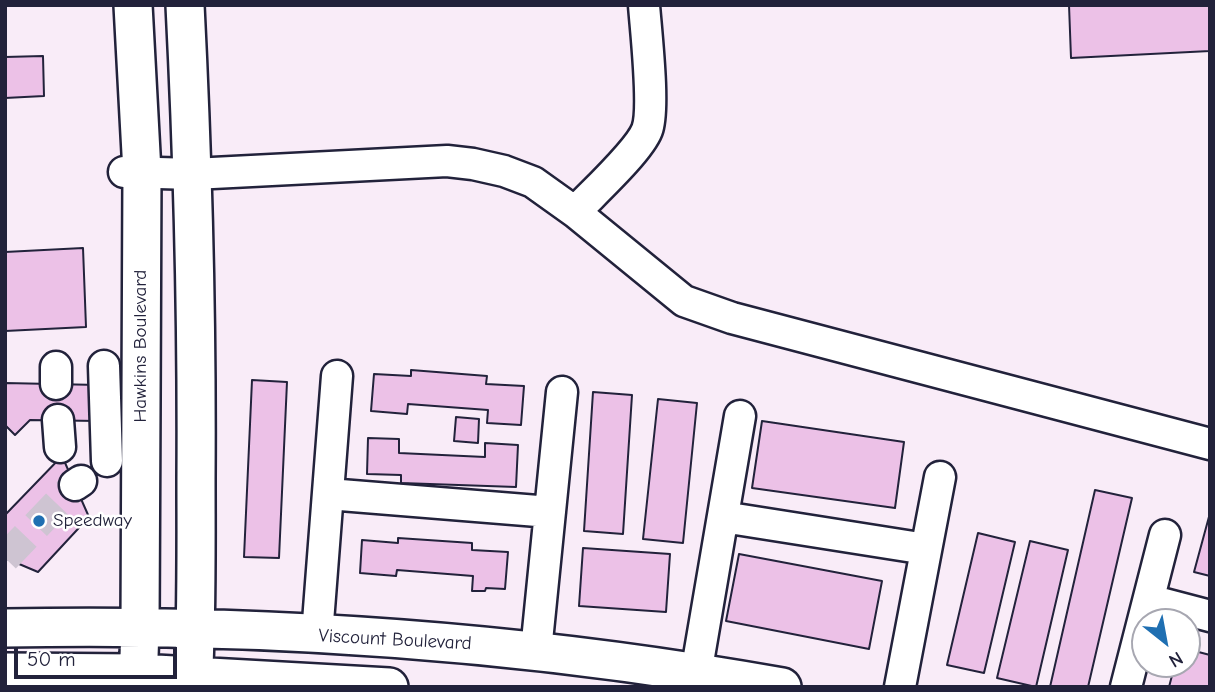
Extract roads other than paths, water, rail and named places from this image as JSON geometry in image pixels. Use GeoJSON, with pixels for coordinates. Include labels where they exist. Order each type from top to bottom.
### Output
{"type":"FeatureCollection","features":[{"type":"Feature","properties":{"kind":"main road","name":"Hawkins Boulevard"},"geometry":{"type":"LineString","coordinates":[[133,5],[140,627],[138,680]]}},
{"type":"Feature","properties":{"kind":"main road"},"geometry":{"type":"LineString","coordinates":[[185,5],[193,174],[196,426],[196,629],[193,681]]}},
{"type":"Feature","properties":{"kind":"main road","name":"Viscount Boulevard"},"geometry":{"type":"LineString","coordinates":[[5,628],[140,627],[447,641],[536,651],[782,687]]}},
{"type":"Feature","properties":{"kind":"main road"},"geometry":{"type":"LineString","coordinates":[[5,672],[138,680],[388,687]]}},
{"type":"Feature","properties":{"kind":"lane"},"geometry":{"type":"LineString","coordinates":[[575,212],[639,144],[648,129],[650,109],[644,5]]}},
{"type":"Feature","properties":{"kind":"lane"},"geometry":{"type":"LineString","coordinates":[[133,172],[193,174],[447,161],[504,171],[533,182],[575,212],[684,301],[732,318],[1210,444]]}},
{"type":"Feature","properties":{"kind":"lane"},"geometry":{"type":"LineString","coordinates":[[104,366],[107,461]]}},
{"type":"Feature","properties":{"kind":"lane"},"geometry":{"type":"LineString","coordinates":[[317,635],[337,376]]}},
{"type":"Feature","properties":{"kind":"lane"},"geometry":{"type":"LineString","coordinates":[[536,651],[562,392]]}},
{"type":"Feature","properties":{"kind":"lane"},"geometry":{"type":"LineString","coordinates":[[696,674],[740,416]]}},
{"type":"Feature","properties":{"kind":"lane"},"geometry":{"type":"LineString","coordinates":[[900,687],[940,477]]}},
{"type":"Feature","properties":{"kind":"lane"},"geometry":{"type":"LineString","coordinates":[[328,494],[550,512]]}},
{"type":"Feature","properties":{"kind":"lane"},"geometry":{"type":"LineString","coordinates":[[723,517],[926,549]]}},
{"type":"Feature","properties":{"kind":"lane"},"geometry":{"type":"LineString","coordinates":[[1126,687],[1165,535]]}},
{"type":"Feature","properties":{"kind":"lane"},"geometry":{"type":"LineString","coordinates":[[1149,600],[1210,616]]}},
{"type":"Feature","properties":{"kind":"tunnel"},"geometry":{"type":"LineString","coordinates":[[5,558],[75,485]]}},
{"type":"Feature","properties":{"kind":"place","name":"Speedway"},"geometry":{"type":"Point","coordinates":[39,521]}}]}
